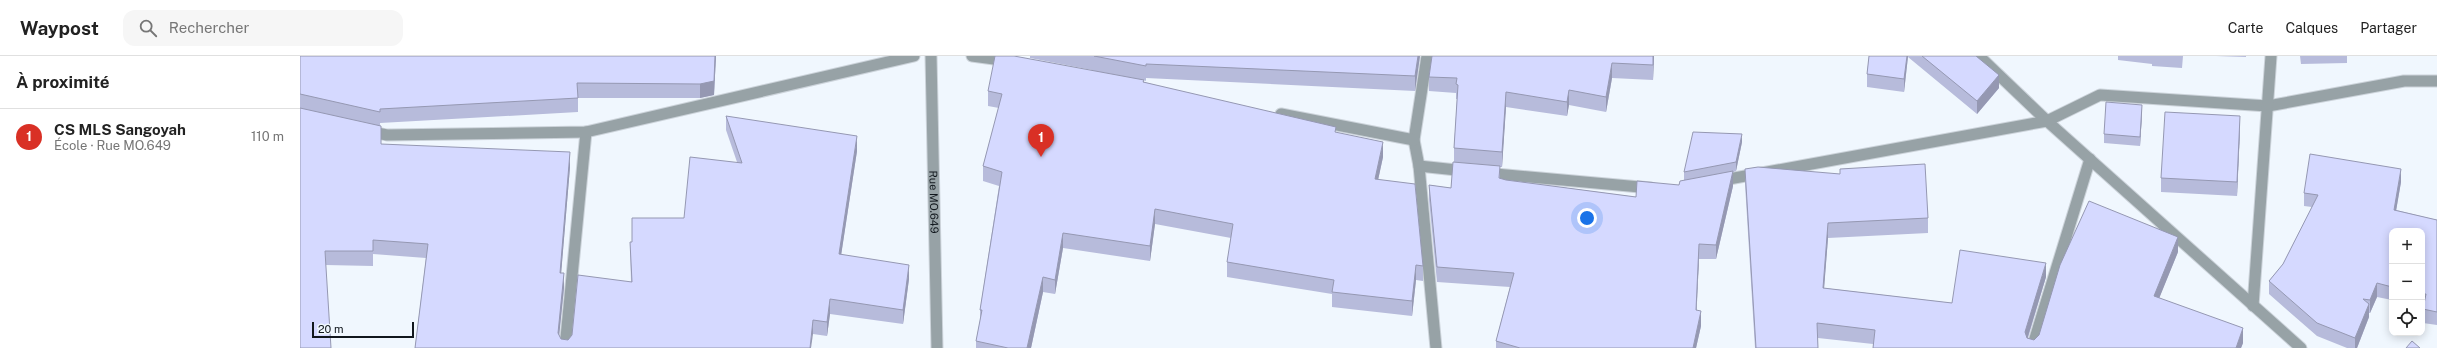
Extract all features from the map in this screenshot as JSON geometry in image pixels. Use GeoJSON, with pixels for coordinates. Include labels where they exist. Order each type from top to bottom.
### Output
{"type":"FeatureCollection","features":[{"type":"Feature","properties":{"kind":"street"},"geometry":{"type":"LineString","coordinates":[[358,128],[387,135],[586,132],[914,56]]}},
{"type":"Feature","properties":{"kind":"street","name":"Rue MO.649"},"geometry":{"type":"LineString","coordinates":[[931,56],[937,348]]}},
{"type":"Feature","properties":{"kind":"street"},"geometry":{"type":"LineString","coordinates":[[972,56],[998,58],[1021,64]]}},
{"type":"Feature","properties":{"kind":"street"},"geometry":{"type":"LineString","coordinates":[[1427,56],[1414,140],[1419,166],[1436,348]]}},
{"type":"Feature","properties":{"kind":"street"},"geometry":{"type":"LineString","coordinates":[[1979,56],[2047,121],[2253,306],[2286,343],[2301,348]]}},
{"type":"Feature","properties":{"kind":"street"},"geometry":{"type":"LineString","coordinates":[[2253,306],[2271,56]]}},
{"type":"Feature","properties":{"kind":"street"},"geometry":{"type":"LineString","coordinates":[[1704,184],[2047,121],[2100,95],[2268,106],[2404,81],[2437,81]]}},
{"type":"Feature","properties":{"kind":"street"},"geometry":{"type":"LineString","coordinates":[[1267,112],[1414,140]]}},
{"type":"Feature","properties":{"kind":"street"},"geometry":{"type":"LineString","coordinates":[[565,348],[586,132]]}},
{"type":"Feature","properties":{"kind":"street"},"geometry":{"type":"LineString","coordinates":[[2032,348],[2090,160]]}},
{"type":"Feature","properties":{"kind":"street"},"geometry":{"type":"LineString","coordinates":[[1419,166],[1665,189]]}},
{"type":"Feature","properties":{"kind":"building"},"geometry":{"type":"Polygon","coordinates":[[[300,56],[715,56],[714,81],[700,84],[577,83],[578,98],[380,109],[380,112],[300,94],[300,56]]]}},
{"type":"Feature","properties":{"kind":"building"},"geometry":{"type":"Polygon","coordinates":[[[995,56],[1014,56],[1144,80],[1143,82],[1336,127],[1335,132],[1383,142],[1375,179],[1415,184],[1423,266],[1416,265],[1412,301],[1332,292],[1334,280],[1227,262],[1233,224],[1155,209],[1150,246],[1063,233],[1055,280],[1043,277],[1027,348],[1008,348],[976,341],[982,310],[980,310],[1002,172],[983,166],[1002,94],[988,91],[995,56]]]}},
{"type":"Feature","properties":{"kind":"building"},"geometry":{"type":"Polygon","coordinates":[[[1094,56],[1418,56],[1415,76],[1146,64],[1146,66],[1094,56]]]}},
{"type":"Feature","properties":{"kind":"building"},"geometry":{"type":"Polygon","coordinates":[[[1432,56],[1653,56],[1653,65],[1612,63],[1606,97],[1569,90],[1567,102],[1506,92],[1502,152],[1454,148],[1458,85],[1456,84],[1457,78],[1429,77],[1432,56]]]}},
{"type":"Feature","properties":{"kind":"building"},"geometry":{"type":"Polygon","coordinates":[[[1869,56],[1907,56],[1904,79],[1867,74],[1869,56]]]}},
{"type":"Feature","properties":{"kind":"building"},"geometry":{"type":"Polygon","coordinates":[[[1922,56],[1976,56],[1999,75],[1977,101],[1922,56]]]}},
{"type":"Feature","properties":{"kind":"building"},"geometry":{"type":"Polygon","coordinates":[[[2106,102],[2142,105],[2140,137],[2104,134],[2106,102]]]}},
{"type":"Feature","properties":{"kind":"building"},"geometry":{"type":"Polygon","coordinates":[[[300,108],[381,126],[381,144],[570,152],[560,273],[564,273],[558,333],[561,339],[568,340],[572,335],[578,275],[632,282],[630,242],[632,242],[632,218],[684,218],[690,157],[742,163],[726,116],[857,136],[839,254],[909,265],[903,310],[830,299],[827,322],[813,320],[810,348],[415,348],[428,244],[373,240],[373,251],[325,251],[331,348],[300,348],[300,108]]]}},
{"type":"Feature","properties":{"kind":"building"},"geometry":{"type":"Polygon","coordinates":[[[2165,112],[2240,116],[2237,182],[2161,178],[2165,112]]]}},
{"type":"Feature","properties":{"kind":"building"},"geometry":{"type":"Polygon","coordinates":[[[1693,132],[1742,134],[1736,162],[1684,172],[1693,132]]]}},
{"type":"Feature","properties":{"kind":"building"},"geometry":{"type":"Polygon","coordinates":[[[2310,154],[2401,169],[2394,210],[2437,220],[2437,312],[2425,309],[2425,228],[2389,228],[2389,286],[2377,283],[2370,300],[2363,299],[2369,304],[2355,338],[2317,323],[2269,281],[2283,264],[2318,195],[2304,193],[2310,154]]]}},
{"type":"Feature","properties":{"kind":"building"},"geometry":{"type":"Polygon","coordinates":[[[1453,162],[1500,166],[1499,178],[1506,180],[1636,197],[1637,181],[1679,185],[1680,181],[1733,171],[1716,245],[1699,244],[1696,310],[1701,311],[1693,348],[1520,348],[1496,341],[1514,273],[1437,267],[1429,185],[1451,188],[1453,162]]]}},
{"type":"Feature","properties":{"kind":"building"},"geometry":{"type":"Polygon","coordinates":[[[1925,164],[1928,218],[1828,223],[1823,288],[1952,303],[1960,250],[2046,263],[2025,332],[2027,338],[2034,340],[2039,335],[2060,265],[2089,201],[2178,237],[2154,296],[2243,328],[2236,348],[1873,348],[1875,330],[1817,323],[1818,348],[1756,348],[1745,169],[1758,167],[1840,174],[1840,169],[1925,164]]]}},
{"type":"Feature","properties":{"kind":"building"},"geometry":{"type":"Polygon","coordinates":[[[2412,341],[2420,348],[2406,348],[2412,341]]]}},
{"type":"Feature","properties":{"kind":"place","name":"CS MLS Sangoyah"},"geometry":{"type":"Point","coordinates":[1041,157]}}]}
